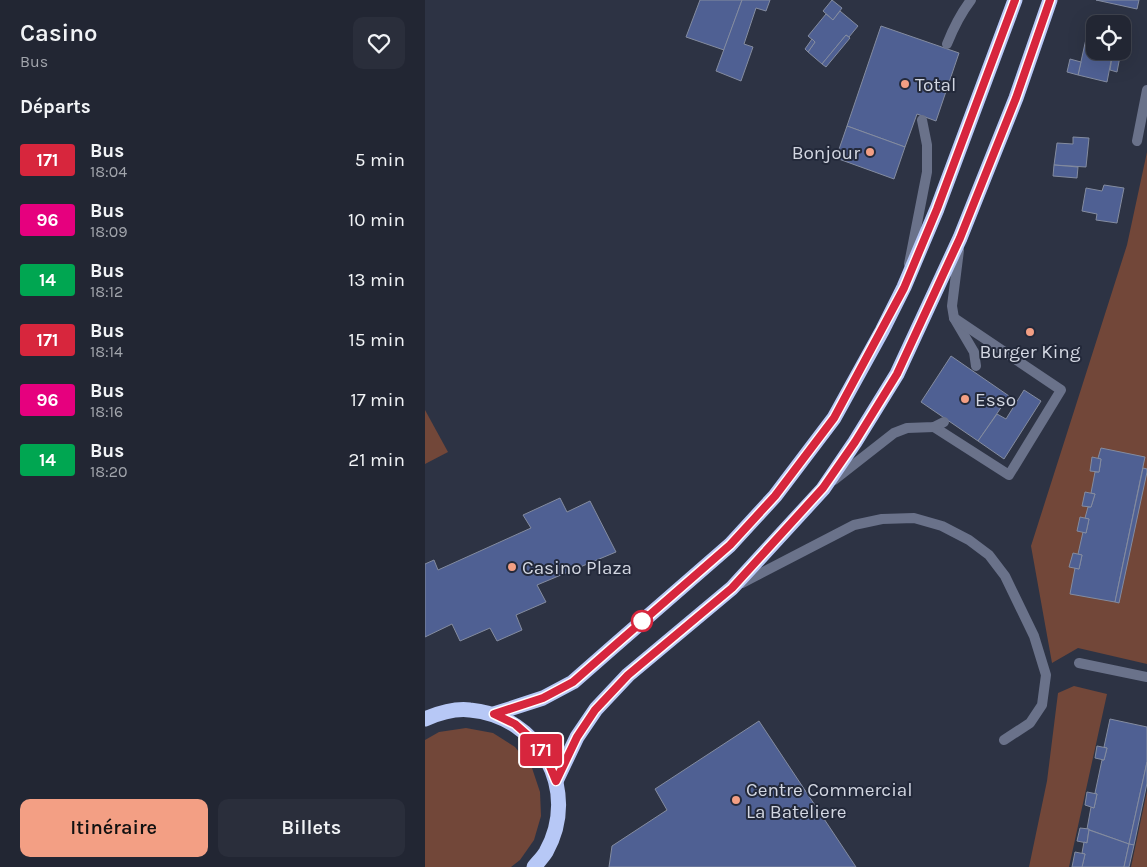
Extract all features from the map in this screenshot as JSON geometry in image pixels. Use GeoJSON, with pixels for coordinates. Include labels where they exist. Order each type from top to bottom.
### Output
{"type":"FeatureCollection","features":[{"type":"Feature","properties":{"kind":"highway"},"geometry":{"type":"LineString","coordinates":[[494,714],[543,698],[573,682],[730,545],[775,496],[834,418],[904,288],[937,209],[1015,0]]}},
{"type":"Feature","properties":{"kind":"highway"},"geometry":{"type":"LineString","coordinates":[[556,781],[577,737],[595,710],[628,675],[732,588],[823,488],[855,442],[897,374],[960,238],[1016,98],[1050,0]]}},
{"type":"Feature","properties":{"kind":"highway"},"geometry":{"type":"LineString","coordinates":[[425,719],[444,712],[469,710],[494,714],[515,724],[533,740],[547,759],[556,781],[559,805],[555,829],[546,852],[534,867]]}},
{"type":"Feature","properties":{"kind":"lane"},"geometry":{"type":"LineString","coordinates":[[947,44],[971,0]]}},
{"type":"Feature","properties":{"kind":"lane"},"geometry":{"type":"LineString","coordinates":[[1137,141],[1147,90]]}},
{"type":"Feature","properties":{"kind":"lane"},"geometry":{"type":"LineString","coordinates":[[904,288],[927,172],[927,145],[922,120]]}},
{"type":"Feature","properties":{"kind":"lane"},"geometry":{"type":"LineString","coordinates":[[960,238],[952,306],[954,318],[974,352],[976,366]]}},
{"type":"Feature","properties":{"kind":"lane"},"geometry":{"type":"LineString","coordinates":[[823,488],[894,433],[907,428],[939,424],[1009,475],[1061,390],[954,318]]}},
{"type":"Feature","properties":{"kind":"lane"},"geometry":{"type":"LineString","coordinates":[[732,588],[854,525],[882,519],[914,518],[942,526],[969,540],[989,555],[1005,576],[1034,636],[1046,676],[1042,704],[1030,723],[1003,740]]}},
{"type":"Feature","properties":{"kind":"lane"},"geometry":{"type":"LineString","coordinates":[[1079,663],[1147,677]]}},
{"type":"Feature","properties":{"kind":"shaded area"},"geometry":{"type":"Polygon","coordinates":[[[1147,152],[1147,664],[1078,648],[1052,663],[1031,546],[1127,245],[1147,152]]]}},
{"type":"Feature","properties":{"kind":"shaded area"},"geometry":{"type":"Polygon","coordinates":[[[425,410],[448,452],[425,464],[425,410]]]}},
{"type":"Feature","properties":{"kind":"shaded area"},"geometry":{"type":"Polygon","coordinates":[[[1074,686],[1107,694],[1069,867],[1029,867],[1047,781],[1058,693],[1074,686]]]}},
{"type":"Feature","properties":{"kind":"shaded area"},"geometry":{"type":"Polygon","coordinates":[[[466,728],[493,733],[515,747],[532,768],[540,792],[541,816],[534,840],[520,860],[511,867],[425,867],[425,740],[439,732],[466,728]]]}},
{"type":"Feature","properties":{"kind":"shaded area"},"geometry":{"type":"Polygon","coordinates":[[[1147,791],[1147,867],[1131,867],[1147,791]]]}},
{"type":"Feature","properties":{"kind":"building"},"geometry":{"type":"Polygon","coordinates":[[[700,0],[742,0],[724,50],[686,37],[700,0]]]}},
{"type":"Feature","properties":{"kind":"building"},"geometry":{"type":"Polygon","coordinates":[[[742,0],[770,0],[766,11],[756,8],[744,44],[753,47],[741,81],[716,71],[742,0]]]}},
{"type":"Feature","properties":{"kind":"building"},"geometry":{"type":"Polygon","coordinates":[[[832,0],[842,8],[833,20],[823,11],[832,0]]]}},
{"type":"Feature","properties":{"kind":"building"},"geometry":{"type":"Polygon","coordinates":[[[1096,0],[1139,0],[1137,9],[1096,0]]]}},
{"type":"Feature","properties":{"kind":"building"},"geometry":{"type":"Polygon","coordinates":[[[840,11],[858,26],[849,37],[846,35],[822,64],[808,52],[815,42],[808,36],[826,14],[833,20],[840,11]]]}},
{"type":"Feature","properties":{"kind":"building","name":"Total"},"geometry":{"type":"Polygon","coordinates":[[[881,26],[959,53],[936,121],[917,114],[905,147],[847,126],[881,26]]]}},
{"type":"Feature","properties":{"kind":"building"},"geometry":{"type":"Polygon","coordinates":[[[846,35],[850,38],[826,67],[822,64],[846,35]]]}},
{"type":"Feature","properties":{"kind":"building"},"geometry":{"type":"Polygon","coordinates":[[[812,39],[815,42],[808,52],[805,49],[812,39]]]}},
{"type":"Feature","properties":{"kind":"building"},"geometry":{"type":"Polygon","coordinates":[[[1086,39],[1086,60],[1111,60],[1107,82],[1078,75],[1086,39]]]}},
{"type":"Feature","properties":{"kind":"building"},"geometry":{"type":"Polygon","coordinates":[[[1070,59],[1081,62],[1078,75],[1067,72],[1070,59]]]}},
{"type":"Feature","properties":{"kind":"building"},"geometry":{"type":"Polygon","coordinates":[[[1112,60],[1119,60],[1117,72],[1110,70],[1112,60]]]}},
{"type":"Feature","properties":{"kind":"building","name":"Bonjour"},"geometry":{"type":"Polygon","coordinates":[[[847,126],[905,147],[894,179],[836,158],[847,126]]]}},
{"type":"Feature","properties":{"kind":"building"},"geometry":{"type":"Polygon","coordinates":[[[1073,137],[1089,138],[1086,167],[1054,165],[1057,143],[1073,144],[1073,137]]]}},
{"type":"Feature","properties":{"kind":"building"},"geometry":{"type":"Polygon","coordinates":[[[1054,165],[1078,167],[1077,178],[1053,176],[1054,165]]]}},
{"type":"Feature","properties":{"kind":"building"},"geometry":{"type":"Polygon","coordinates":[[[1104,185],[1124,188],[1117,223],[1096,220],[1097,214],[1082,211],[1086,188],[1102,191],[1104,185]]]}},
{"type":"Feature","properties":{"kind":"building","name":"Esso"},"geometry":{"type":"Polygon","coordinates":[[[951,356],[1009,396],[978,441],[921,402],[951,356]]]}},
{"type":"Feature","properties":{"kind":"building"},"geometry":{"type":"Polygon","coordinates":[[[1024,390],[1041,401],[1004,459],[978,441],[997,414],[1006,419],[1024,390]]]}},
{"type":"Feature","properties":{"kind":"building"},"geometry":{"type":"Polygon","coordinates":[[[1101,448],[1145,457],[1115,602],[1070,594],[1075,568],[1079,569],[1082,555],[1078,554],[1083,532],[1086,533],[1089,519],[1085,518],[1095,494],[1091,493],[1095,472],[1099,472],[1101,459],[1098,458],[1101,448]]]}},
{"type":"Feature","properties":{"kind":"building"},"geometry":{"type":"Polygon","coordinates":[[[1092,457],[1101,459],[1099,472],[1090,471],[1092,457]]]}},
{"type":"Feature","properties":{"kind":"building"},"geometry":{"type":"Polygon","coordinates":[[[1143,468],[1147,469],[1147,472],[1119,603],[1115,602],[1143,468]]]}},
{"type":"Feature","properties":{"kind":"building"},"geometry":{"type":"Polygon","coordinates":[[[1085,492],[1095,494],[1091,507],[1082,506],[1085,492]]]}},
{"type":"Feature","properties":{"kind":"building","name":"Casino Plaza"},"geometry":{"type":"Polygon","coordinates":[[[560,498],[567,512],[590,501],[616,552],[537,585],[546,602],[516,615],[522,630],[497,641],[490,628],[460,641],[452,624],[425,637],[425,564],[434,560],[438,570],[531,528],[523,515],[560,498]]]}},
{"type":"Feature","properties":{"kind":"building"},"geometry":{"type":"Polygon","coordinates":[[[1080,517],[1089,519],[1086,533],[1077,531],[1080,517]]]}},
{"type":"Feature","properties":{"kind":"building"},"geometry":{"type":"Polygon","coordinates":[[[1073,553],[1082,555],[1079,569],[1069,567],[1073,553]]]}},
{"type":"Feature","properties":{"kind":"building"},"geometry":{"type":"Polygon","coordinates":[[[1110,719],[1147,727],[1147,762],[1129,844],[1087,829],[1091,807],[1094,808],[1102,760],[1104,760],[1107,748],[1104,747],[1110,719]]]}},
{"type":"Feature","properties":{"kind":"building","name":"Centre Commercial La Bateliere"},"geometry":{"type":"Polygon","coordinates":[[[759,721],[856,867],[609,867],[612,846],[667,810],[655,789],[759,721]]]}},
{"type":"Feature","properties":{"kind":"building"},"geometry":{"type":"Polygon","coordinates":[[[1097,746],[1107,748],[1104,760],[1095,758],[1097,746]]]}},
{"type":"Feature","properties":{"kind":"building"},"geometry":{"type":"Polygon","coordinates":[[[1147,762],[1147,783],[1134,845],[1129,844],[1147,762]]]}},
{"type":"Feature","properties":{"kind":"building"},"geometry":{"type":"Polygon","coordinates":[[[1087,792],[1097,794],[1094,808],[1085,805],[1087,792]]]}},
{"type":"Feature","properties":{"kind":"building"},"geometry":{"type":"Polygon","coordinates":[[[1080,828],[1089,829],[1087,843],[1077,841],[1080,828]]]}},
{"type":"Feature","properties":{"kind":"building"},"geometry":{"type":"Polygon","coordinates":[[[1089,830],[1129,844],[1124,867],[1082,867],[1085,854],[1082,853],[1084,842],[1087,843],[1089,830]]]}},
{"type":"Feature","properties":{"kind":"building"},"geometry":{"type":"Polygon","coordinates":[[[1129,844],[1134,845],[1129,867],[1124,867],[1129,844]]]}},
{"type":"Feature","properties":{"kind":"building"},"geometry":{"type":"Polygon","coordinates":[[[1075,852],[1085,854],[1082,867],[1072,867],[1075,852]]]}},
{"type":"Feature","properties":{"kind":"bus line","name":"171"},"geometry":{"type":"LineString","coordinates":[[1015,0],[937,209],[904,288],[834,418],[775,496],[730,545],[573,682],[543,698],[494,714],[515,724],[533,740],[547,759],[556,781],[577,737],[595,710],[628,675],[732,588],[823,488],[855,442],[897,374],[960,238],[1016,98],[1050,0]]}},
{"type":"Feature","properties":{"kind":"place","name":"Total"},"geometry":{"type":"Point","coordinates":[905,84]}},
{"type":"Feature","properties":{"kind":"place","name":"Bonjour"},"geometry":{"type":"Point","coordinates":[870,152]}},
{"type":"Feature","properties":{"kind":"place","name":"Burger King"},"geometry":{"type":"Point","coordinates":[1030,332]}},
{"type":"Feature","properties":{"kind":"place","name":"Esso"},"geometry":{"type":"Point","coordinates":[965,399]}},
{"type":"Feature","properties":{"kind":"place","name":"Casino Plaza"},"geometry":{"type":"Point","coordinates":[512,567]}},
{"type":"Feature","properties":{"kind":"place","name":"Centre Commercial La Bateliere"},"geometry":{"type":"Point","coordinates":[736,800]}}]}
